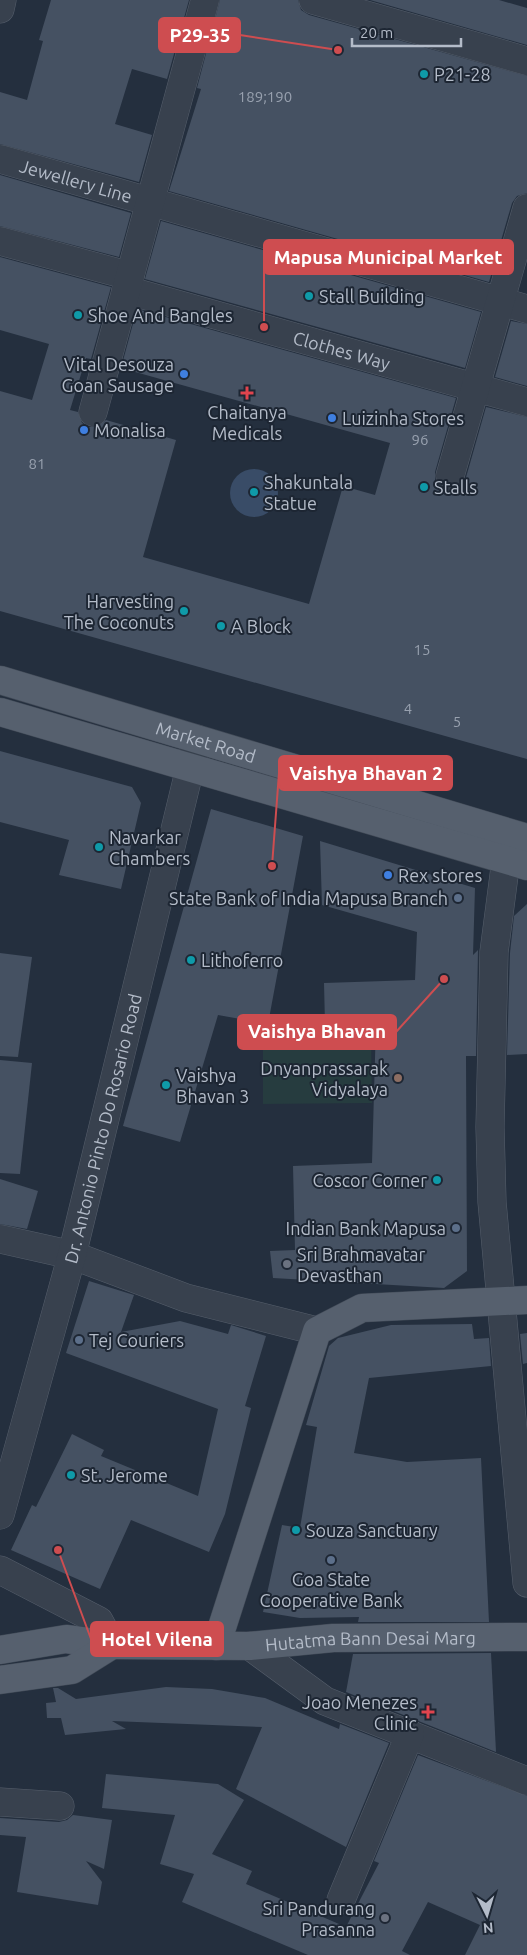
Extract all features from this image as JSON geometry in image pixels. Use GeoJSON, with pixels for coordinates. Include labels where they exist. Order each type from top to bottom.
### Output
{"type":"FeatureCollection","features":[{"type":"Feature","properties":{"kind":"main road","name":"Market Road"},"geometry":{"type":"LineString","coordinates":[[0,680],[527,838]]}},
{"type":"Feature","properties":{"kind":"main road","name":"Market Road"},"geometry":{"type":"LineString","coordinates":[[0,712],[516,863]]}},
{"type":"Feature","properties":{"kind":"main road"},"geometry":{"type":"LineString","coordinates":[[216,1646],[316,1331],[362,1308],[527,1300]]}},
{"type":"Feature","properties":{"kind":"main road","name":"Hutatma Bann Desai Marg"},"geometry":{"type":"LineString","coordinates":[[0,1650],[66,1639],[112,1646],[250,1646],[333,1638],[527,1637]]}},
{"type":"Feature","properties":{"kind":"main road"},"geometry":{"type":"LineString","coordinates":[[0,1680],[72,1670],[112,1646]]}},
{"type":"Feature","properties":{"kind":"street"},"geometry":{"type":"LineString","coordinates":[[0,9],[2,0]]}},
{"type":"Feature","properties":{"kind":"street"},"geometry":{"type":"LineString","coordinates":[[93,412],[205,0]]}},
{"type":"Feature","properties":{"kind":"street"},"geometry":{"type":"LineString","coordinates":[[313,0],[527,61]]}},
{"type":"Feature","properties":{"kind":"street","name":"Jewellery Line"},"geometry":{"type":"LineString","coordinates":[[0,158],[527,309]]}},
{"type":"Feature","properties":{"kind":"street"},"geometry":{"type":"LineString","coordinates":[[450,476],[527,208]]}},
{"type":"Feature","properties":{"kind":"street","name":"Clothes Way"},"geometry":{"type":"LineString","coordinates":[[0,241],[128,283],[474,388],[527,402]]}},
{"type":"Feature","properties":{"kind":"street","name":"Dr. Antonio Pinto Do Rosario Road"},"geometry":{"type":"LineString","coordinates":[[0,1515],[72,1254],[197,739]]}},
{"type":"Feature","properties":{"kind":"street"},"geometry":{"type":"LineString","coordinates":[[516,863],[494,952],[490,1127],[492,1202],[500,1301],[527,1582]]}},
{"type":"Feature","properties":{"kind":"street"},"geometry":{"type":"LineString","coordinates":[[0,1239],[72,1254],[186,1298],[316,1331]]}},
{"type":"Feature","properties":{"kind":"street"},"geometry":{"type":"LineString","coordinates":[[0,1570],[98,1621],[112,1646]]}},
{"type":"Feature","properties":{"kind":"street"},"geometry":{"type":"LineString","coordinates":[[250,1646],[325,1701],[527,1781]]}},
{"type":"Feature","properties":{"kind":"street"},"geometry":{"type":"LineString","coordinates":[[340,1900],[410,1734]]}},
{"type":"Feature","properties":{"kind":"street"},"geometry":{"type":"LineString","coordinates":[[0,1802],[60,1806]]}},
{"type":"Feature","properties":{"kind":"green space"},"geometry":{"type":"Polygon","coordinates":[[[371,1034],[372,1103],[263,1104],[263,1035],[371,1034]]]}},
{"type":"Feature","properties":{"kind":"water"},"geometry":{"type":"Polygon","coordinates":[[[249,469],[259,469],[268,473],[274,479],[277,484],[277,502],[268,513],[259,517],[249,517],[240,513],[234,507],[230,498],[230,488],[234,479],[240,473],[249,469]]]}},
{"type":"Feature","properties":{"kind":"building"},"geometry":{"type":"Polygon","coordinates":[[[51,0],[189,0],[167,79],[132,69],[115,124],[152,135],[139,182],[0,144],[0,92],[27,100],[43,41],[39,40],[51,0]]]}},
{"type":"Feature","properties":{"kind":"building"},"geometry":{"type":"Polygon","coordinates":[[[220,0],[298,0],[301,10],[309,15],[527,76],[527,193],[517,196],[512,203],[489,282],[169,191],[201,89],[197,88],[220,0]]]}},
{"type":"Feature","properties":{"kind":"building"},"geometry":{"type":"Polygon","coordinates":[[[370,0],[499,0],[527,8],[527,45],[370,0]]]}},
{"type":"Feature","properties":{"kind":"building"},"geometry":{"type":"Polygon","coordinates":[[[0,175],[131,213],[119,257],[0,226],[0,175]]]}},
{"type":"Feature","properties":{"kind":"building","name":"Stall Building"},"geometry":{"type":"Polygon","coordinates":[[[161,221],[481,312],[465,368],[145,279],[161,221]]]}},
{"type":"Feature","properties":{"kind":"building"},"geometry":{"type":"Polygon","coordinates":[[[0,257],[111,287],[91,359],[86,358],[70,410],[78,412],[82,423],[88,427],[97,427],[106,420],[176,440],[143,557],[309,604],[343,486],[375,495],[390,443],[121,368],[137,309],[456,398],[435,472],[435,480],[438,486],[446,491],[454,491],[461,487],[465,481],[486,407],[527,417],[527,759],[0,611],[0,391],[32,400],[49,344],[0,330],[0,257]]]}},
{"type":"Feature","properties":{"kind":"building"},"geometry":{"type":"Polygon","coordinates":[[[511,321],[527,324],[527,386],[495,377],[511,321]]]}},
{"type":"Feature","properties":{"kind":"building","name":"Navarkar Chambers"},"geometry":{"type":"Polygon","coordinates":[[[0,751],[132,787],[141,803],[121,889],[59,875],[69,840],[0,822],[0,751]]]}},
{"type":"Feature","properties":{"kind":"building"},"geometry":{"type":"Polygon","coordinates":[[[211,809],[303,836],[268,1024],[218,1015],[180,1142],[123,1126],[211,809]]]}},
{"type":"Feature","properties":{"kind":"building"},"geometry":{"type":"Polygon","coordinates":[[[320,841],[475,888],[473,955],[478,950],[476,1056],[466,1056],[467,1271],[444,1288],[273,1278],[270,1251],[295,1250],[293,1166],[372,1163],[376,1023],[325,1024],[324,983],[415,980],[417,932],[322,905],[320,841]]]}},
{"type":"Feature","properties":{"kind":"building"},"geometry":{"type":"Polygon","coordinates":[[[527,904],[527,1054],[507,1055],[510,953],[514,916],[527,904]]]}},
{"type":"Feature","properties":{"kind":"building"},"geometry":{"type":"Polygon","coordinates":[[[0,953],[32,957],[18,1057],[0,1056],[0,953]]]}},
{"type":"Feature","properties":{"kind":"building"},"geometry":{"type":"Polygon","coordinates":[[[0,1060],[32,1063],[20,1174],[0,1173],[0,1060]]]}},
{"type":"Feature","properties":{"kind":"building"},"geometry":{"type":"Polygon","coordinates":[[[0,1179],[38,1191],[27,1229],[0,1224],[0,1179]]]}},
{"type":"Feature","properties":{"kind":"building"},"geometry":{"type":"Polygon","coordinates":[[[89,1281],[134,1295],[121,1332],[180,1321],[228,1334],[231,1325],[266,1336],[245,1406],[251,1408],[225,1514],[209,1552],[131,1520],[100,1589],[11,1550],[32,1505],[36,1507],[72,1434],[104,1450],[101,1456],[198,1496],[218,1409],[66,1353],[89,1281]]]}},
{"type":"Feature","properties":{"kind":"building"},"geometry":{"type":"Polygon","coordinates":[[[472,1324],[474,1339],[489,1338],[491,1366],[369,1378],[354,1453],[407,1462],[481,1458],[489,1622],[358,1622],[359,1617],[300,1618],[263,1612],[282,1525],[300,1528],[317,1427],[306,1425],[329,1346],[338,1338],[391,1325],[472,1324]]]}},
{"type":"Feature","properties":{"kind":"building"},"geometry":{"type":"Polygon","coordinates":[[[527,1333],[527,1363],[523,1364],[520,1334],[527,1333]]]}},
{"type":"Feature","properties":{"kind":"building"},"geometry":{"type":"Polygon","coordinates":[[[491,1653],[496,1752],[346,1692],[353,1654],[491,1653]]]}},
{"type":"Feature","properties":{"kind":"building"},"geometry":{"type":"Polygon","coordinates":[[[166,1687],[212,1689],[265,1698],[339,1729],[340,1724],[389,1743],[346,1847],[236,1789],[262,1727],[112,1721],[126,1729],[65,1735],[61,1718],[47,1718],[46,1703],[56,1702],[53,1688],[58,1688],[76,1699],[166,1687]]]}},
{"type":"Feature","properties":{"kind":"building"},"geometry":{"type":"Polygon","coordinates":[[[418,1755],[527,1796],[527,1955],[465,1955],[480,1925],[428,1902],[402,1951],[410,1955],[308,1955],[182,1902],[194,1874],[160,1864],[175,1815],[102,1808],[106,1774],[218,1784],[244,1800],[212,1854],[252,1871],[246,1884],[346,1927],[379,1863],[374,1861],[418,1755]]]}},
{"type":"Feature","properties":{"kind":"building"},"geometry":{"type":"Polygon","coordinates":[[[73,1815],[112,1820],[104,1869],[86,1861],[102,1882],[98,1905],[17,1892],[26,1837],[0,1835],[0,1818],[59,1822],[67,1820],[73,1815]]]}},
{"type":"Feature","properties":{"kind":"place","name":"P29-35"},"geometry":{"type":"Point","coordinates":[338,50]}},
{"type":"Feature","properties":{"kind":"place","name":"P21-28"},"geometry":{"type":"Point","coordinates":[424,74]}},
{"type":"Feature","properties":{"kind":"place","name":"Stall Building"},"geometry":{"type":"Point","coordinates":[309,296]}},
{"type":"Feature","properties":{"kind":"place","name":"Shoe And Bangles"},"geometry":{"type":"Point","coordinates":[78,315]}},
{"type":"Feature","properties":{"kind":"place","name":"Mapusa Municipal Market"},"geometry":{"type":"Point","coordinates":[264,327]}},
{"type":"Feature","properties":{"kind":"place","name":"Vital Desouza Goan Sausage"},"geometry":{"type":"Point","coordinates":[184,374]}},
{"type":"Feature","properties":{"kind":"place","name":"Chaitanya Medicals"},"geometry":{"type":"Point","coordinates":[247,393]}},
{"type":"Feature","properties":{"kind":"place","name":"Luizinha Stores"},"geometry":{"type":"Point","coordinates":[332,418]}},
{"type":"Feature","properties":{"kind":"place","name":"Monalisa"},"geometry":{"type":"Point","coordinates":[84,430]}},
{"type":"Feature","properties":{"kind":"place","name":"Stalls"},"geometry":{"type":"Point","coordinates":[424,487]}},
{"type":"Feature","properties":{"kind":"place","name":"Shakuntala Statue"},"geometry":{"type":"Point","coordinates":[254,492]}},
{"type":"Feature","properties":{"kind":"place","name":"Harvesting The Coconuts"},"geometry":{"type":"Point","coordinates":[184,611]}},
{"type":"Feature","properties":{"kind":"place","name":"A Block"},"geometry":{"type":"Point","coordinates":[221,626]}},
{"type":"Feature","properties":{"kind":"place","name":"Navarkar Chambers"},"geometry":{"type":"Point","coordinates":[99,847]}},
{"type":"Feature","properties":{"kind":"place","name":"Vaishya Bhavan 2"},"geometry":{"type":"Point","coordinates":[272,866]}},
{"type":"Feature","properties":{"kind":"place","name":"Rex stores"},"geometry":{"type":"Point","coordinates":[388,875]}},
{"type":"Feature","properties":{"kind":"place","name":"State Bank of India Mapusa Branch"},"geometry":{"type":"Point","coordinates":[458,898]}},
{"type":"Feature","properties":{"kind":"place","name":"Lithoferro"},"geometry":{"type":"Point","coordinates":[191,960]}},
{"type":"Feature","properties":{"kind":"place","name":"Vaishya Bhavan"},"geometry":{"type":"Point","coordinates":[444,979]}},
{"type":"Feature","properties":{"kind":"place","name":"Dnyanprassarak Vidyalaya"},"geometry":{"type":"Point","coordinates":[398,1078]}},
{"type":"Feature","properties":{"kind":"place","name":"Vaishya Bhavan 3"},"geometry":{"type":"Point","coordinates":[166,1085]}},
{"type":"Feature","properties":{"kind":"place","name":"Coscor Corner"},"geometry":{"type":"Point","coordinates":[437,1180]}},
{"type":"Feature","properties":{"kind":"place","name":"Indian Bank Mapusa"},"geometry":{"type":"Point","coordinates":[456,1228]}},
{"type":"Feature","properties":{"kind":"place","name":"Sri Brahmavatar Devasthan"},"geometry":{"type":"Point","coordinates":[287,1264]}},
{"type":"Feature","properties":{"kind":"place","name":"Tej Couriers"},"geometry":{"type":"Point","coordinates":[79,1340]}},
{"type":"Feature","properties":{"kind":"place","name":"St. Jerome"},"geometry":{"type":"Point","coordinates":[71,1475]}},
{"type":"Feature","properties":{"kind":"place","name":"Souza Sanctuary"},"geometry":{"type":"Point","coordinates":[296,1530]}},
{"type":"Feature","properties":{"kind":"place","name":"Hotel Vilena"},"geometry":{"type":"Point","coordinates":[58,1550]}},
{"type":"Feature","properties":{"kind":"place","name":"Goa State Cooperative Bank"},"geometry":{"type":"Point","coordinates":[331,1560]}},
{"type":"Feature","properties":{"kind":"place","name":"Joao Menezes Clinic"},"geometry":{"type":"Point","coordinates":[428,1712]}},
{"type":"Feature","properties":{"kind":"place","name":"Sri Pandurang Prasanna"},"geometry":{"type":"Point","coordinates":[385,1918]}}]}
